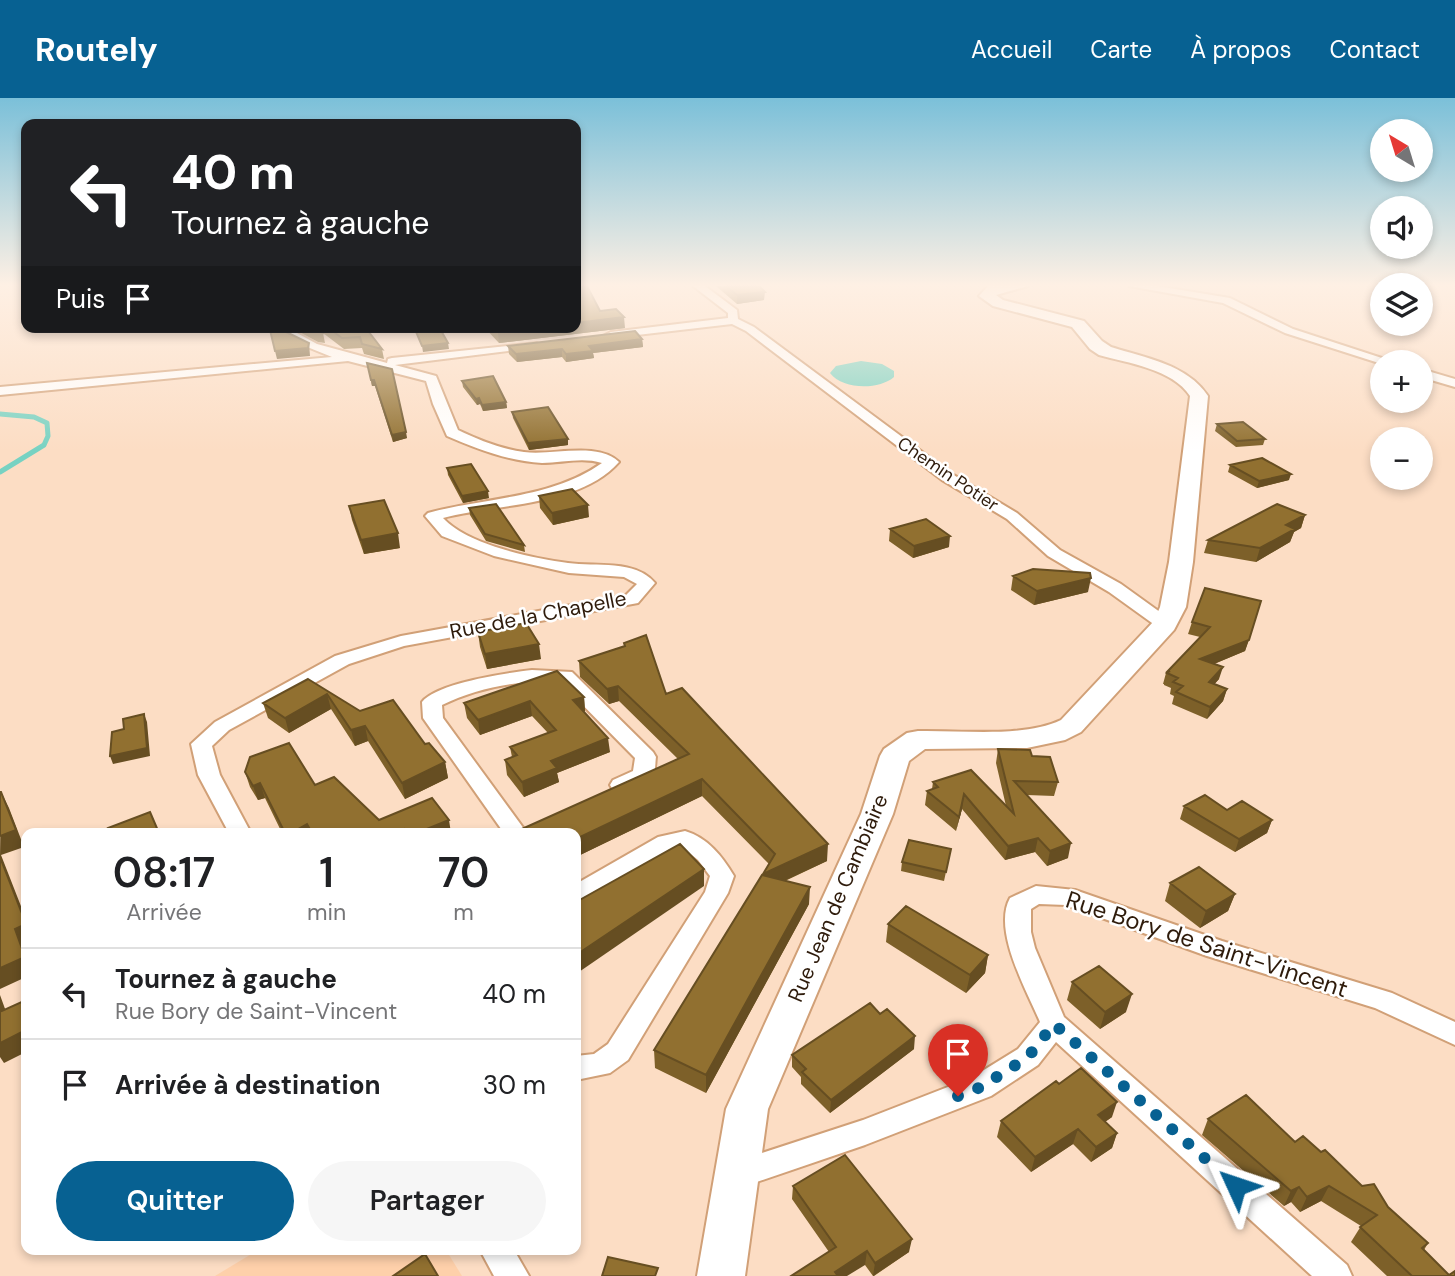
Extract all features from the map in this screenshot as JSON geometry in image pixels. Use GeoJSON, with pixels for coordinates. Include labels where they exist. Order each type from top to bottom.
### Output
{"type":"FeatureCollection","features":[{"type":"Feature","properties":{"kind":"main road","name":"Rue Jean de Cambiaire"},"geometry":{"type":"LineString","coordinates":[[721,1276],[747,1109],[877,814],[895,756],[918,740],[1027,739],[1055,734],[1071,726],[1165,624],[1173,607],[1181,562],[1199,396],[1196,388],[1181,377],[1105,351],[1093,341]]}},
{"type":"Feature","properties":{"kind":"street","name":"Rue de la Chapelle"},"geometry":{"type":"LineString","coordinates":[[237,828],[209,775],[201,744],[222,726],[342,660],[401,641],[632,599],[648,583],[628,572],[569,568],[500,553],[448,533],[433,516],[460,507],[563,491],[600,473],[612,463],[597,455],[540,458],[497,453],[453,433],[439,404],[432,379],[306,341]]}},
{"type":"Feature","properties":{"kind":"street","name":"Chemin Potier"},"geometry":{"type":"LineString","coordinates":[[766,341],[947,477],[1012,516],[1054,553],[1115,588],[1165,624]]}},
{"type":"Feature","properties":{"kind":"street"},"geometry":{"type":"LineString","coordinates":[[1321,341],[1370,356]]}},
{"type":"Feature","properties":{"kind":"street"},"geometry":{"type":"LineString","coordinates":[[380,363],[502,350],[547,342]]}},
{"type":"Feature","properties":{"kind":"street"},"geometry":{"type":"LineString","coordinates":[[0,391],[356,358]]}},
{"type":"Feature","properties":{"kind":"street"},"geometry":{"type":"LineString","coordinates":[[1433,377],[1455,383]]}},
{"type":"Feature","properties":{"kind":"street"},"geometry":{"type":"LineString","coordinates":[[518,828],[433,718],[432,702],[453,691],[538,674],[565,676],[646,757],[643,775],[605,793]]}},
{"type":"Feature","properties":{"kind":"street"},"geometry":{"type":"LineString","coordinates":[[581,892],[666,843],[685,839],[713,860],[722,876],[716,893],[618,1052],[600,1065],[581,1067]]}},
{"type":"Feature","properties":{"kind":"street","name":"Rue Bory de Saint-Vincent"},"geometry":{"type":"LineString","coordinates":[[1054,1024],[1019,936],[1016,917],[1019,904],[1036,895],[1067,895],[1216,948],[1383,1000],[1455,1034]]}},
{"type":"Feature","properties":{"kind":"street"},"geometry":{"type":"LineString","coordinates":[[735,1176],[865,1132],[981,1087],[1028,1057],[1054,1024],[1336,1276]]}},
{"type":"Feature","properties":{"kind":"street"},"geometry":{"type":"LineString","coordinates":[[499,1255],[513,1276]]}},
{"type":"Feature","properties":{"kind":"shaded area"},"geometry":{"type":"Polygon","coordinates":[[[250,1255],[449,1255],[462,1276],[215,1276],[250,1255]]]}},
{"type":"Feature","properties":{"kind":"water"},"geometry":{"type":"Polygon","coordinates":[[[861,361],[882,364],[894,371],[894,377],[880,384],[861,386],[843,383],[830,373],[836,366],[861,361]]]}},
{"type":"Feature","properties":{"kind":"building"},"geometry":{"type":"Polygon","coordinates":[[[273,341],[309,343],[308,348],[275,351],[273,341]]]}},
{"type":"Feature","properties":{"kind":"building"},"geometry":{"type":"Polygon","coordinates":[[[361,341],[376,341],[382,349],[362,344],[361,341]]]}},
{"type":"Feature","properties":{"kind":"building"},"geometry":{"type":"Polygon","coordinates":[[[420,341],[448,343],[422,346],[420,341]]]}},
{"type":"Feature","properties":{"kind":"building"},"geometry":{"type":"Polygon","coordinates":[[[551,341],[627,341],[589,346],[593,351],[566,354],[562,349],[516,354],[508,346],[551,341]]]}},
{"type":"Feature","properties":{"kind":"building"},"geometry":{"type":"Polygon","coordinates":[[[367,363],[392,369],[406,432],[392,435],[367,363]]]}},
{"type":"Feature","properties":{"kind":"building"},"geometry":{"type":"Polygon","coordinates":[[[493,376],[506,402],[482,405],[479,398],[476,399],[462,381],[493,376]]]}},
{"type":"Feature","properties":{"kind":"building"},"geometry":{"type":"Polygon","coordinates":[[[548,407],[568,439],[528,443],[512,412],[548,407]]]}},
{"type":"Feature","properties":{"kind":"building"},"geometry":{"type":"Polygon","coordinates":[[[1243,422],[1265,439],[1237,441],[1217,424],[1243,422]]]}},
{"type":"Feature","properties":{"kind":"building"},"geometry":{"type":"Polygon","coordinates":[[[1262,458],[1291,474],[1259,481],[1230,465],[1262,458]]]}},
{"type":"Feature","properties":{"kind":"building"},"geometry":{"type":"Polygon","coordinates":[[[471,464],[488,491],[462,496],[447,468],[471,464]]]}},
{"type":"Feature","properties":{"kind":"building"},"geometry":{"type":"Polygon","coordinates":[[[572,489],[588,505],[552,513],[539,496],[572,489]]]}},
{"type":"Feature","properties":{"kind":"building"},"geometry":{"type":"Polygon","coordinates":[[[384,500],[398,533],[361,540],[349,506],[384,500]]]}},
{"type":"Feature","properties":{"kind":"building"},"geometry":{"type":"Polygon","coordinates":[[[496,504],[524,545],[485,534],[469,508],[496,504]]]}},
{"type":"Feature","properties":{"kind":"building"},"geometry":{"type":"Polygon","coordinates":[[[1277,504],[1305,515],[1286,525],[1295,529],[1260,548],[1208,540],[1277,504]]]}},
{"type":"Feature","properties":{"kind":"building"},"geometry":{"type":"Polygon","coordinates":[[[926,519],[950,536],[914,546],[890,529],[926,519]]]}},
{"type":"Feature","properties":{"kind":"building"},"geometry":{"type":"Polygon","coordinates":[[[1033,569],[1090,573],[1091,578],[1037,591],[1013,576],[1033,569]]]}},
{"type":"Feature","properties":{"kind":"building"},"geometry":{"type":"Polygon","coordinates":[[[1205,588],[1261,601],[1249,640],[1200,659],[1223,667],[1209,682],[1227,689],[1210,707],[1176,692],[1183,686],[1173,682],[1178,678],[1167,673],[1170,671],[1166,673],[1210,627],[1192,622],[1205,588]]]}},
{"type":"Feature","properties":{"kind":"building"},"geometry":{"type":"Polygon","coordinates":[[[526,623],[539,644],[485,654],[478,632],[526,623]]]}},
{"type":"Feature","properties":{"kind":"building"},"geometry":{"type":"Polygon","coordinates":[[[646,635],[666,694],[682,688],[828,844],[763,874],[775,854],[702,779],[581,837],[581,828],[524,828],[689,754],[618,686],[607,689],[579,661],[625,646],[624,643],[646,635]]]}},
{"type":"Feature","properties":{"kind":"building"},"geometry":{"type":"Polygon","coordinates":[[[557,671],[584,697],[573,700],[608,738],[551,761],[557,768],[522,782],[505,760],[517,755],[510,747],[556,730],[530,701],[478,720],[464,703],[557,671]]]}},
{"type":"Feature","properties":{"kind":"building"},"geometry":{"type":"Polygon","coordinates":[[[308,679],[360,711],[393,700],[425,744],[429,743],[445,762],[402,783],[365,726],[351,730],[327,694],[285,718],[263,703],[308,679]]]}},
{"type":"Feature","properties":{"kind":"building"},"geometry":{"type":"Polygon","coordinates":[[[144,714],[147,748],[110,756],[112,732],[124,729],[123,719],[144,714]]]}},
{"type":"Feature","properties":{"kind":"building"},"geometry":{"type":"Polygon","coordinates":[[[289,743],[315,785],[334,777],[379,820],[432,798],[449,820],[429,828],[309,828],[307,824],[300,828],[282,828],[260,783],[253,786],[245,772],[250,757],[289,743]]]}},
{"type":"Feature","properties":{"kind":"building"},"geometry":{"type":"Polygon","coordinates":[[[998,749],[1030,750],[1032,756],[1050,757],[1058,782],[1014,781],[1071,843],[1050,851],[1038,838],[1008,846],[964,794],[959,817],[927,791],[938,787],[933,782],[971,770],[1014,814],[998,749]]]}},
{"type":"Feature","properties":{"kind":"building"},"geometry":{"type":"Polygon","coordinates":[[[0,792],[16,830],[0,836],[0,792]]]}},
{"type":"Feature","properties":{"kind":"building"},"geometry":{"type":"Polygon","coordinates":[[[1205,795],[1227,810],[1242,801],[1272,820],[1239,839],[1184,806],[1205,795]]]}},
{"type":"Feature","properties":{"kind":"building"},"geometry":{"type":"Polygon","coordinates":[[[150,812],[157,828],[108,828],[150,812]]]}},
{"type":"Feature","properties":{"kind":"building"},"geometry":{"type":"Polygon","coordinates":[[[909,840],[951,849],[946,872],[902,862],[909,840]]]}},
{"type":"Feature","properties":{"kind":"building"},"geometry":{"type":"Polygon","coordinates":[[[680,844],[704,869],[581,952],[581,899],[680,844]]]}},
{"type":"Feature","properties":{"kind":"building"},"geometry":{"type":"Polygon","coordinates":[[[0,857],[21,911],[21,926],[15,929],[21,946],[21,959],[0,968],[0,857]]]}},
{"type":"Feature","properties":{"kind":"building"},"geometry":{"type":"Polygon","coordinates":[[[1199,867],[1235,894],[1206,911],[1170,883],[1199,867]]]}},
{"type":"Feature","properties":{"kind":"building"},"geometry":{"type":"Polygon","coordinates":[[[762,875],[810,887],[706,1075],[654,1050],[762,875]]]}},
{"type":"Feature","properties":{"kind":"building"},"geometry":{"type":"Polygon","coordinates":[[[906,906],[988,955],[970,975],[888,924],[906,906]]]}},
{"type":"Feature","properties":{"kind":"building"},"geometry":{"type":"Polygon","coordinates":[[[1099,966],[1132,994],[1105,1012],[1072,982],[1099,966]]]}},
{"type":"Feature","properties":{"kind":"building"},"geometry":{"type":"Polygon","coordinates":[[[21,1002],[21,1032],[0,1043],[0,1005],[2,1011],[21,1002]]]}},
{"type":"Feature","properties":{"kind":"building"},"geometry":{"type":"Polygon","coordinates":[[[870,1003],[880,1014],[887,1009],[915,1036],[831,1100],[802,1072],[806,1069],[792,1055],[870,1003]]]}},
{"type":"Feature","properties":{"kind":"building"},"geometry":{"type":"Polygon","coordinates":[[[1081,1068],[1117,1102],[1098,1115],[1117,1133],[1096,1147],[1078,1129],[1035,1157],[1001,1121],[1056,1081],[1059,1084],[1081,1068]]]}},
{"type":"Feature","properties":{"kind":"building"},"geometry":{"type":"Polygon","coordinates":[[[1246,1095],[1295,1142],[1303,1136],[1321,1152],[1325,1150],[1362,1186],[1374,1184],[1388,1207],[1428,1243],[1422,1248],[1449,1275],[1455,1271],[1455,1276],[1412,1276],[1360,1227],[1377,1215],[1329,1186],[1307,1197],[1299,1187],[1291,1191],[1208,1119],[1246,1095]]]}},
{"type":"Feature","properties":{"kind":"building"},"geometry":{"type":"Polygon","coordinates":[[[845,1155],[912,1239],[875,1263],[867,1251],[835,1272],[838,1276],[791,1276],[836,1247],[793,1186],[845,1155]]]}},
{"type":"Feature","properties":{"kind":"building"},"geometry":{"type":"Polygon","coordinates":[[[426,1255],[438,1276],[393,1276],[426,1255]]]}},
{"type":"Feature","properties":{"kind":"building"},"geometry":{"type":"Polygon","coordinates":[[[608,1257],[658,1268],[655,1276],[602,1276],[608,1257]]]}},
{"type":"Feature","properties":{"kind":"waterway"},"geometry":{"type":"LineString","coordinates":[[0,414],[34,417],[47,423],[48,436],[44,445],[0,472]]}},
{"type":"Feature","properties":{"kind":"route"},"geometry":{"type":"LineString","coordinates":[[958,1096],[981,1087],[1028,1057],[1054,1024],[1236,1186]]}}]}
